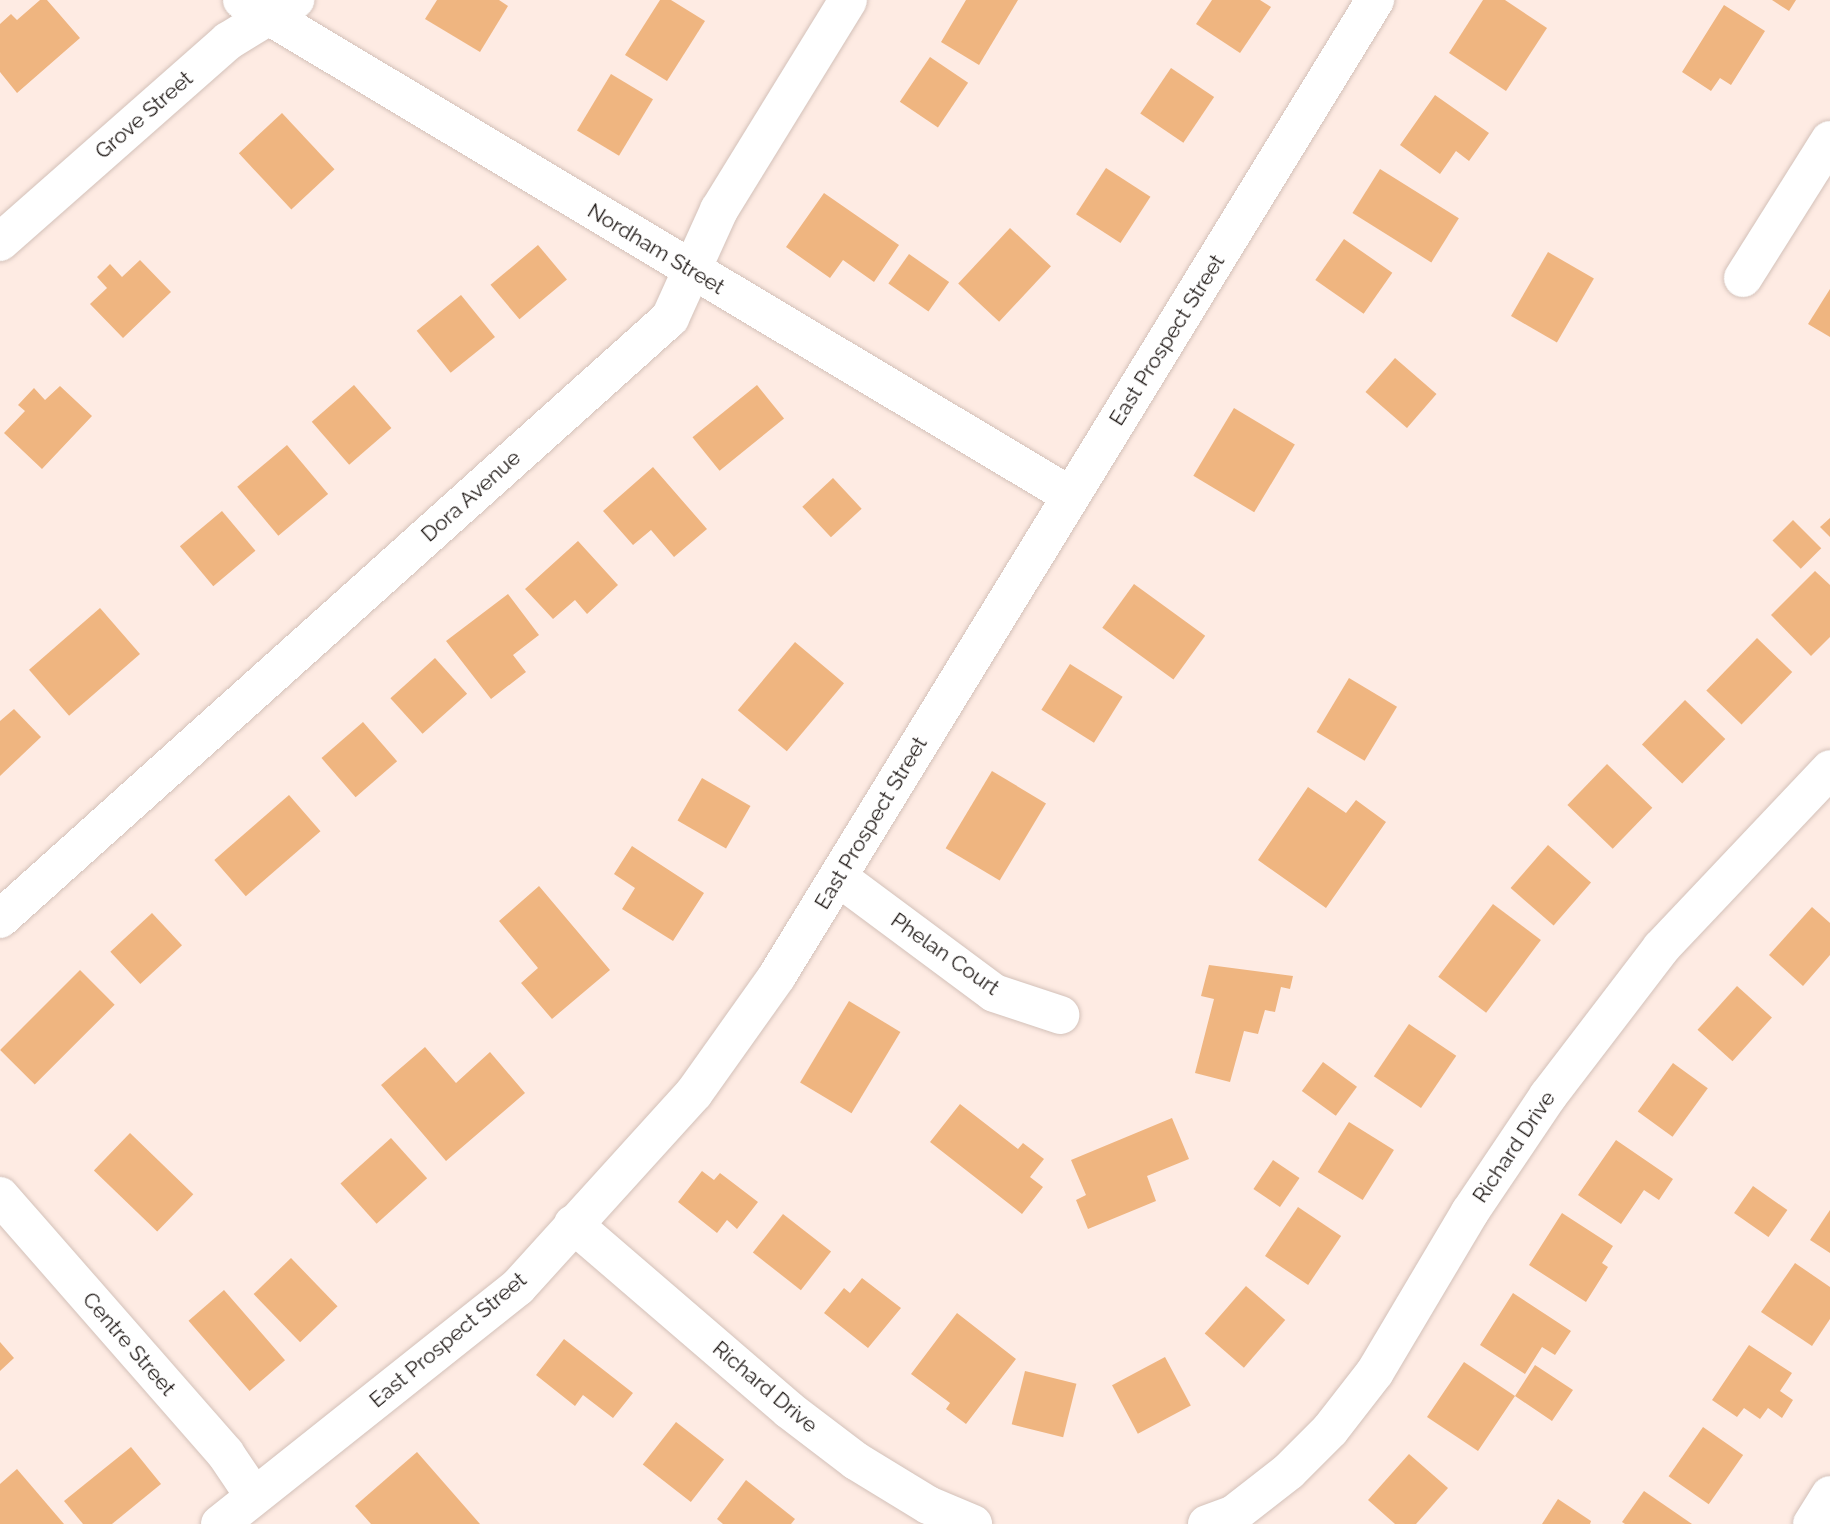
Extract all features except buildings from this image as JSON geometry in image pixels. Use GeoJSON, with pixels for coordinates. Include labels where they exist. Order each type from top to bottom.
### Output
{"type":"FeatureCollection","features":[{"type":"Feature","properties":{"kind":"street","name":"Dora Avenue"},"geometry":{"type":"LineString","coordinates":[[0,919],[670,317],[694,271],[719,210],[848,0]]}},
{"type":"Feature","properties":{"kind":"street","name":"East Prospect Street"},"geometry":{"type":"LineString","coordinates":[[220,1524],[518,1287],[694,1093],[777,976],[1375,0]]}},
{"type":"Feature","properties":{"kind":"street","name":"Nordham Street"},"geometry":{"type":"LineString","coordinates":[[269,5],[694,271],[1071,496]]}},
{"type":"Feature","properties":{"kind":"street","name":"Grove Street"},"geometry":{"type":"LineString","coordinates":[[0,242],[269,5]]}},
{"type":"Feature","properties":{"kind":"street"},"geometry":{"type":"LineString","coordinates":[[1743,278],[1830,139]]}},
{"type":"Feature","properties":{"kind":"street","name":"Richard Drive"},"geometry":{"type":"LineString","coordinates":[[1207,1524],[1234,1514],[1289,1471],[1330,1430],[1375,1372],[1470,1212],[1564,1075],[1661,948],[1830,769]]}},
{"type":"Feature","properties":{"kind":"street","name":"Phelan Court"},"geometry":{"type":"LineString","coordinates":[[838,877],[994,993],[1060,1016]]}},
{"type":"Feature","properties":{"kind":"street","name":"Centre Street"},"geometry":{"type":"LineString","coordinates":[[0,1196],[225,1453],[254,1496]]}},
{"type":"Feature","properties":{"kind":"street","name":"Richard Drive"},"geometry":{"type":"LineString","coordinates":[[573,1224],[789,1409],[856,1461],[928,1505],[974,1524]]}},
{"type":"Feature","properties":{"kind":"street"},"geometry":{"type":"LineString","coordinates":[[1812,1524],[1830,1495]]}}]}
